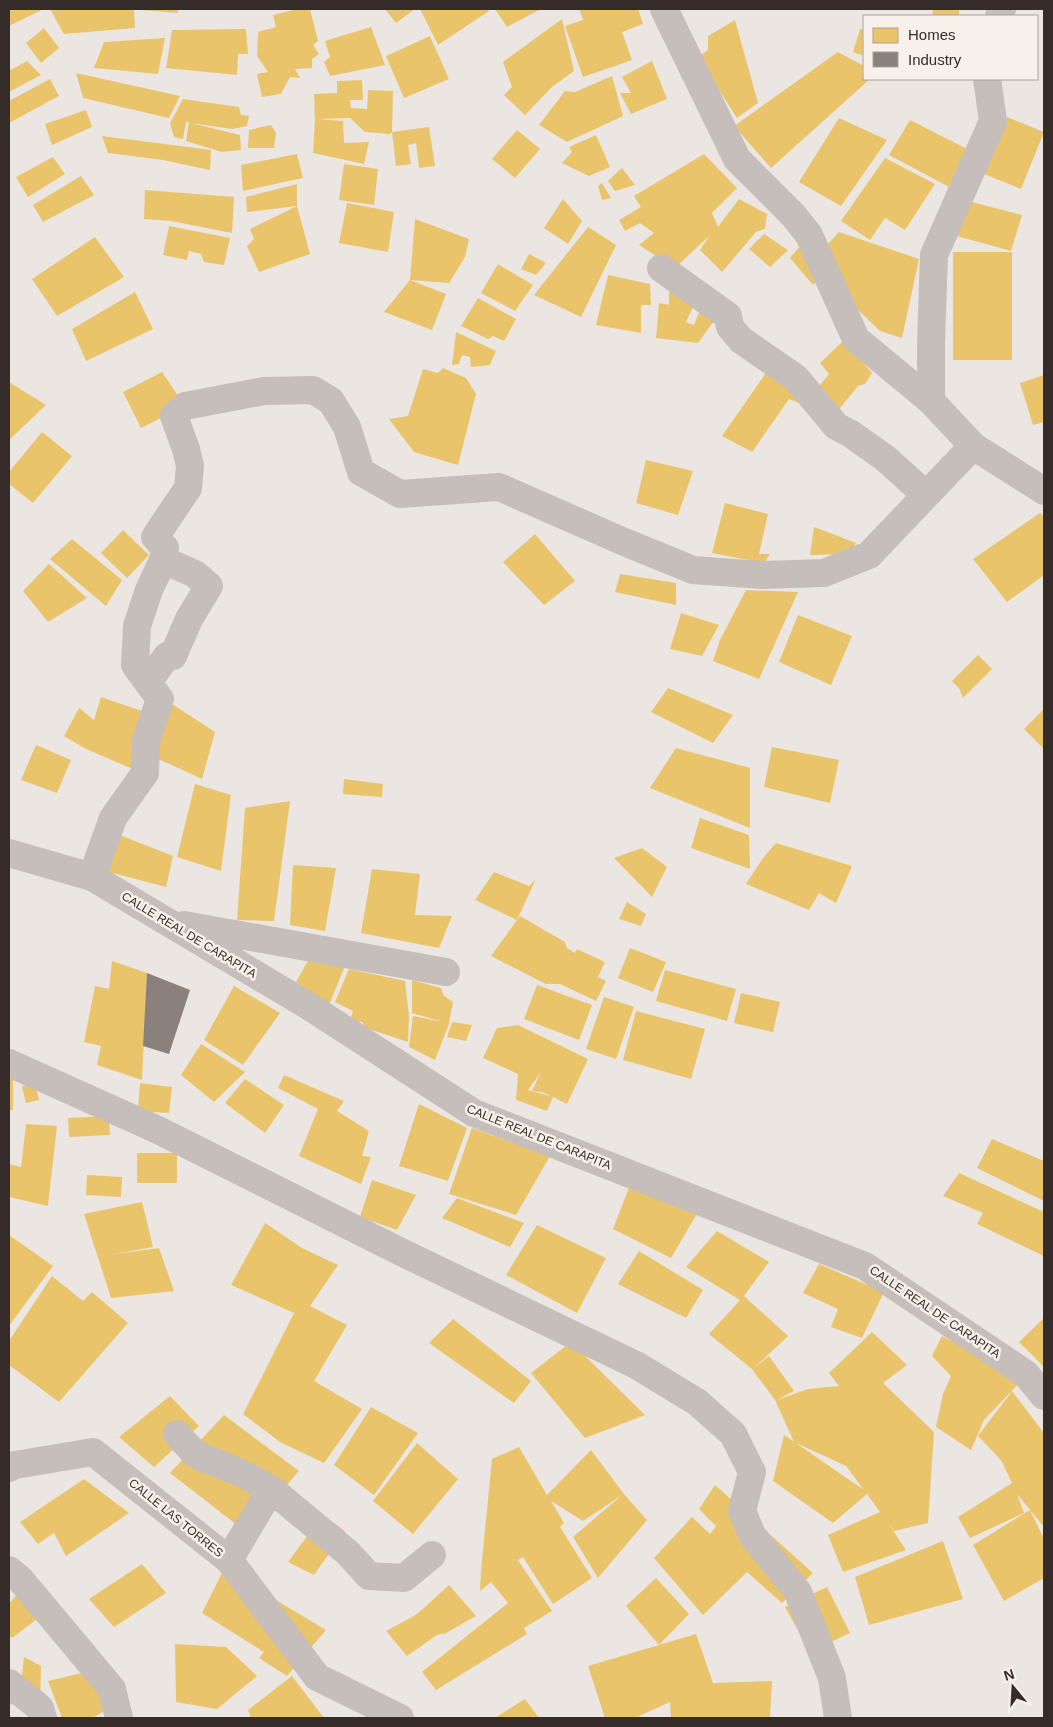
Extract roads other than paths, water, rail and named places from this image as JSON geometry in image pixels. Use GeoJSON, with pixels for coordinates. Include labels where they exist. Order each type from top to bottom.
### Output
{"type":"FeatureCollection","features":[{"type":"Feature","properties":{"kind":"street"},"geometry":{"type":"LineString","coordinates":[[664,9],[737,159],[794,216],[810,235],[856,339],[931,401],[973,446],[1044,491]]}},
{"type":"Feature","properties":{"kind":"street"},"geometry":{"type":"LineString","coordinates":[[931,401],[934,255],[993,121],[987,80]]}},
{"type":"Feature","properties":{"kind":"street"},"geometry":{"type":"LineString","coordinates":[[661,268],[728,316],[730,327],[740,340],[796,378],[836,426],[851,434],[885,458],[926,495]]}},
{"type":"Feature","properties":{"kind":"street"},"geometry":{"type":"LineString","coordinates":[[92,877],[113,818],[145,773],[146,741],[160,699],[135,665],[138,626],[149,590],[164,558],[165,548],[155,537],[188,488],[190,466],[174,416],[185,406],[264,392],[313,390],[332,401],[347,427],[361,472],[400,494],[499,487],[693,570],[762,575],[824,573],[870,555],[973,446]]}},
{"type":"Feature","properties":{"kind":"street"},"geometry":{"type":"LineString","coordinates":[[148,682],[166,656],[172,656],[189,619],[209,586],[195,574],[168,562],[164,558]]}},
{"type":"Feature","properties":{"kind":"street","name":"CALLE REAL DE CARAPITA"},"geometry":{"type":"LineString","coordinates":[[9,853],[92,877],[307,1005],[474,1113],[866,1266],[1026,1374],[1044,1396]]}},
{"type":"Feature","properties":{"kind":"street"},"geometry":{"type":"LineString","coordinates":[[168,923],[446,972]]}},
{"type":"Feature","properties":{"kind":"street"},"geometry":{"type":"LineString","coordinates":[[9,1063],[158,1130],[399,1251],[636,1365],[697,1402],[733,1434],[752,1472],[742,1512],[752,1535],[798,1592],[832,1678],[838,1718]]}},
{"type":"Feature","properties":{"kind":"street"},"geometry":{"type":"LineString","coordinates":[[177,1434],[195,1454],[241,1473],[271,1489],[348,1552],[369,1576],[404,1578],[432,1555]]}},
{"type":"Feature","properties":{"kind":"street","name":"CALLE LAS TORRES"},"geometry":{"type":"LineString","coordinates":[[11,1464],[93,1452],[229,1560],[317,1676],[400,1718]]}},
{"type":"Feature","properties":{"kind":"street"},"geometry":{"type":"LineString","coordinates":[[229,1560],[271,1489]]}},
{"type":"Feature","properties":{"kind":"street"},"geometry":{"type":"LineString","coordinates":[[9,1570],[20,1580],[112,1688],[118,1718]]}},
{"type":"Feature","properties":{"kind":"street"},"geometry":{"type":"LineString","coordinates":[[9,1683],[40,1708],[43,1718]]}}]}
